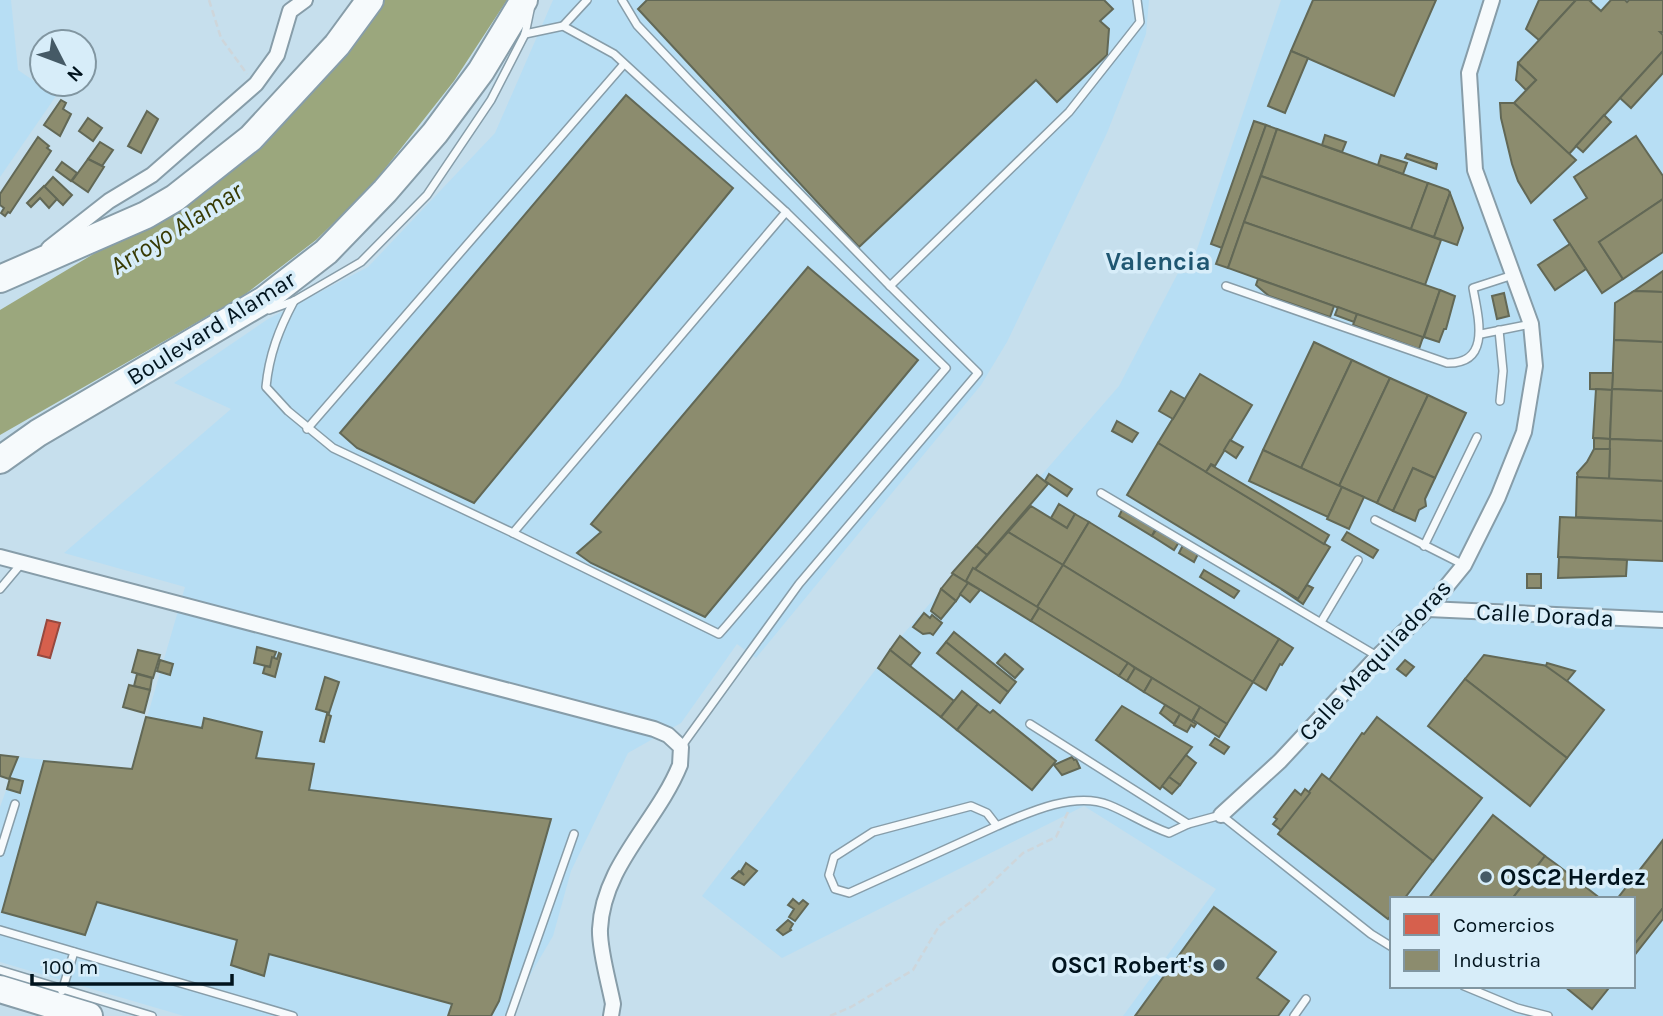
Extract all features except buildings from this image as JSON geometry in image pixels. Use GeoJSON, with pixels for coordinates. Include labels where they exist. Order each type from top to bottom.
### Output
{"type":"FeatureCollection","features":[{"type":"Feature","properties":{"kind":"highway"},"geometry":{"type":"LineString","coordinates":[[11,274],[146,215],[175,198],[251,138],[337,45],[370,0]]}},
{"type":"Feature","properties":{"kind":"highway","name":"Boulevard Alamar"},"geometry":{"type":"LineString","coordinates":[[0,460],[38,433],[264,300],[326,252],[385,191],[435,133],[481,71],[524,0]]}},
{"type":"Feature","properties":{"kind":"highway"},"geometry":{"type":"LineString","coordinates":[[0,989],[52,1007],[89,1016]]}},
{"type":"Feature","properties":{"kind":"highway"},"geometry":{"type":"LineString","coordinates":[[0,1006],[52,1007]]}},
{"type":"Feature","properties":{"kind":"street"},"geometry":{"type":"LineString","coordinates":[[11,274],[109,201],[152,175],[256,84],[277,55],[290,5],[305,0]]}},
{"type":"Feature","properties":{"kind":"street","name":"Calle Maquiladoras"},"geometry":{"type":"LineString","coordinates":[[1221,816],[1280,761],[1378,656],[1428,609],[1464,565],[1499,497],[1524,432],[1535,366],[1531,324],[1475,170],[1469,73],[1492,0]]}},
{"type":"Feature","properties":{"kind":"street"},"geometry":{"type":"LineString","coordinates":[[0,557],[654,729],[668,735],[681,747],[676,776],[612,879],[605,901],[600,932],[613,1004],[611,1016]]}},
{"type":"Feature","properties":{"kind":"street","name":"Calle Dorada"},"geometry":{"type":"LineString","coordinates":[[1428,609],[1663,620]]}},
{"type":"Feature","properties":{"kind":"lane"},"geometry":{"type":"LineString","coordinates":[[219,327],[294,301],[360,262],[427,195],[491,100],[525,34],[532,0]]}},
{"type":"Feature","properties":{"kind":"lane"},"geometry":{"type":"LineString","coordinates":[[525,34],[564,26],[587,0]]}},
{"type":"Feature","properties":{"kind":"lane"},"geometry":{"type":"LineString","coordinates":[[622,0],[638,25],[691,82],[978,373],[799,584],[681,747]]}},
{"type":"Feature","properties":{"kind":"lane"},"geometry":{"type":"LineString","coordinates":[[890,286],[1069,112],[1140,22],[1137,0]]}},
{"type":"Feature","properties":{"kind":"lane"},"geometry":{"type":"LineString","coordinates":[[294,301],[282,323],[268,360],[266,387],[307,429],[332,448],[719,634],[946,368],[786,212],[614,54],[564,26]]}},
{"type":"Feature","properties":{"kind":"lane"},"geometry":{"type":"LineString","coordinates":[[307,429],[624,64]]}},
{"type":"Feature","properties":{"kind":"lane"},"geometry":{"type":"LineString","coordinates":[[513,533],[786,212]]}},
{"type":"Feature","properties":{"kind":"lane"},"geometry":{"type":"LineString","coordinates":[[1226,286],[1447,363],[1459,363],[1473,354],[1481,334],[1473,288],[1513,275]]}},
{"type":"Feature","properties":{"kind":"lane"},"geometry":{"type":"LineString","coordinates":[[1481,334],[1531,324]]}},
{"type":"Feature","properties":{"kind":"lane"},"geometry":{"type":"LineString","coordinates":[[1499,330],[1503,371],[1500,401]]}},
{"type":"Feature","properties":{"kind":"lane"},"geometry":{"type":"LineString","coordinates":[[1424,546],[1478,437]]}},
{"type":"Feature","properties":{"kind":"lane"},"geometry":{"type":"LineString","coordinates":[[1101,493],[1378,656]]}},
{"type":"Feature","properties":{"kind":"lane"},"geometry":{"type":"LineString","coordinates":[[1375,520],[1464,565]]}},
{"type":"Feature","properties":{"kind":"lane"},"geometry":{"type":"LineString","coordinates":[[1321,622],[1358,560]]}},
{"type":"Feature","properties":{"kind":"lane"},"geometry":{"type":"LineString","coordinates":[[0,589],[21,564]]}},
{"type":"Feature","properties":{"kind":"lane"},"geometry":{"type":"LineString","coordinates":[[1030,724],[1188,824]]}},
{"type":"Feature","properties":{"kind":"lane"},"geometry":{"type":"LineString","coordinates":[[997,826],[987,813],[971,806],[873,832],[834,857],[830,875],[835,889],[849,893],[997,826],[1044,808],[1082,800],[1109,805],[1169,834],[1188,824],[1221,816],[1371,934],[1390,946]]}},
{"type":"Feature","properties":{"kind":"lane"},"geometry":{"type":"LineString","coordinates":[[0,852],[15,804]]}},
{"type":"Feature","properties":{"kind":"lane"},"geometry":{"type":"LineString","coordinates":[[510,1016],[574,834]]}},
{"type":"Feature","properties":{"kind":"lane"},"geometry":{"type":"LineString","coordinates":[[0,930],[293,1016]]}},
{"type":"Feature","properties":{"kind":"lane"},"geometry":{"type":"LineString","coordinates":[[52,1007],[74,952]]}},
{"type":"Feature","properties":{"kind":"lane"},"geometry":{"type":"LineString","coordinates":[[0,970],[52,1007],[152,1016]]}},
{"type":"Feature","properties":{"kind":"lane"},"geometry":{"type":"LineString","coordinates":[[1469,988],[1517,1008],[1548,1016]]}},
{"type":"Feature","properties":{"kind":"lane"},"geometry":{"type":"LineString","coordinates":[[1294,1016],[1306,999]]}},
{"type":"Feature","properties":{"kind":"path"},"geometry":{"type":"LineString","coordinates":[[209,0],[221,38],[256,84]]}},
{"type":"Feature","properties":{"kind":"path"},"geometry":{"type":"LineString","coordinates":[[830,1016],[852,1007],[913,970],[939,926],[976,898],[1023,853],[1056,837],[1073,804],[1082,800]]}},
{"type":"Feature","properties":{"kind":"shaded area"},"geometry":{"type":"Polygon","coordinates":[[[0,0],[11,0],[18,70],[28,77],[28,98],[55,98],[0,177],[0,0]]]}},
{"type":"Feature","properties":{"kind":"shaded area"},"geometry":{"type":"Polygon","coordinates":[[[553,0],[1149,0],[1146,34],[1107,133],[1007,342],[981,385],[756,658],[737,644],[681,723],[628,753],[571,871],[553,936],[506,1016],[184,1016],[0,962],[0,807],[18,757],[132,769],[185,587],[64,553],[231,409],[174,383],[268,319],[368,267],[495,133],[553,0]]]}},
{"type":"Feature","properties":{"kind":"shaded area"},"geometry":{"type":"Polygon","coordinates":[[[1281,0],[1663,0],[1663,1016],[1123,1016],[1216,889],[1084,806],[782,958],[702,896],[899,639],[1119,386],[1178,273],[1189,273],[1281,0]]]}},
{"type":"Feature","properties":{"kind":"water","name":"Arroyo Alamar"},"geometry":{"type":"Polygon","coordinates":[[[374,0],[507,0],[454,81],[369,189],[316,240],[243,296],[0,435],[0,310],[192,195],[374,0]]]}},
{"type":"Feature","properties":{"kind":"place","name":"OSC2 Herdez"},"geometry":{"type":"Point","coordinates":[1486,877]}},
{"type":"Feature","properties":{"kind":"place","name":"OSC1 Robert's"},"geometry":{"type":"Point","coordinates":[1219,965]}},
{"type":"Feature","properties":{"kind":"district","name":"Valencia"},"geometry":{"type":"Point","coordinates":[1158,261]}}]}
